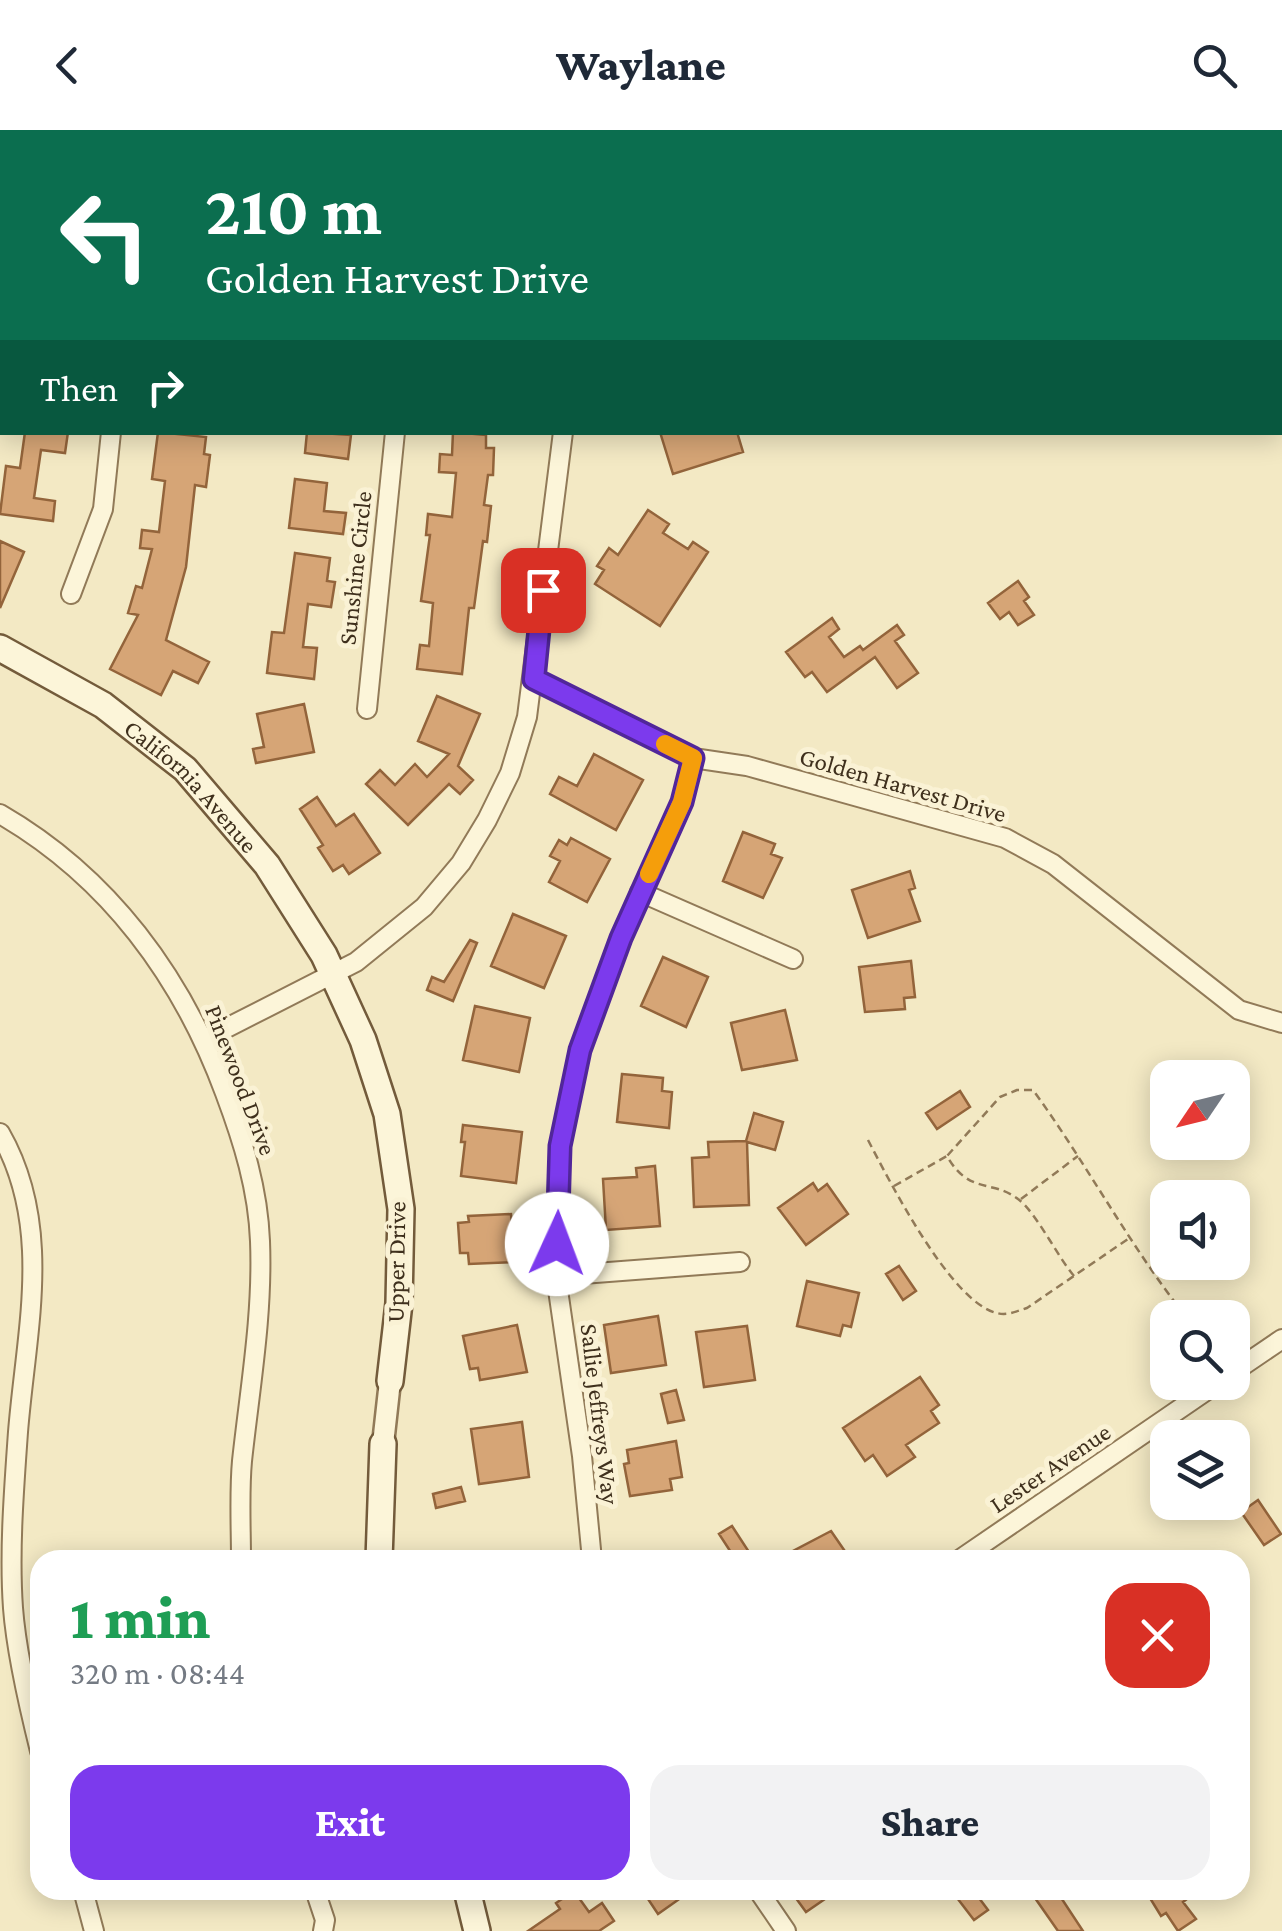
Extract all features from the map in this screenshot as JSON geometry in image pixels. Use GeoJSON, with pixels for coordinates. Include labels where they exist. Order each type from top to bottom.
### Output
{"type":"FeatureCollection","features":[{"type":"Feature","properties":{"kind":"main road","name":"California Avenue"},"geometry":{"type":"LineString","coordinates":[[0,648],[103,705],[185,768],[267,866],[334,974]]}},
{"type":"Feature","properties":{"kind":"main road","name":"Upper Drive"},"geometry":{"type":"LineString","coordinates":[[334,974],[364,1040],[387,1114],[400,1209],[399,1303],[390,1382]]}},
{"type":"Feature","properties":{"kind":"main road","name":"Upper Drive"},"geometry":{"type":"LineString","coordinates":[[379,1550],[384,1444]]}},
{"type":"Feature","properties":{"kind":"main road"},"geometry":{"type":"LineString","coordinates":[[469,1900],[477,1931]]}},
{"type":"Feature","properties":{"kind":"street"},"geometry":{"type":"LineString","coordinates":[[71,594],[103,508],[111,435]]}},
{"type":"Feature","properties":{"kind":"street","name":"Sunshine Circle"},"geometry":{"type":"LineString","coordinates":[[367,709],[396,435]]}},
{"type":"Feature","properties":{"kind":"street"},"geometry":{"type":"LineString","coordinates":[[205,1039],[356,962],[424,907],[460,863],[510,774],[527,716],[563,435]]}},
{"type":"Feature","properties":{"kind":"street","name":"Golden Harvest Drive"},"geometry":{"type":"LineString","coordinates":[[534,679],[693,758],[748,766],[1005,838],[1053,864],[1239,1010],[1282,1022]]}},
{"type":"Feature","properties":{"kind":"street","name":"Sallie Jeffreys Way"},"geometry":{"type":"LineString","coordinates":[[591,1550],[556,1276],[560,1146],[580,1050],[640,892],[682,802],[693,758]]}},
{"type":"Feature","properties":{"kind":"street","name":"Pinewood Drive"},"geometry":{"type":"LineString","coordinates":[[0,814],[30,832],[88,880],[150,947],[205,1039],[247,1150],[260,1238],[259,1335],[242,1465],[241,1550]]}},
{"type":"Feature","properties":{"kind":"street"},"geometry":{"type":"LineString","coordinates":[[640,892],[792,959]]}},
{"type":"Feature","properties":{"kind":"street"},"geometry":{"type":"LineString","coordinates":[[0,1133],[24,1194],[33,1235],[34,1277],[18,1432],[13,1609],[30,1698]]}},
{"type":"Feature","properties":{"kind":"street"},"geometry":{"type":"LineString","coordinates":[[556,1276],[740,1262]]}},
{"type":"Feature","properties":{"kind":"street"},"geometry":{"type":"LineString","coordinates":[[1250,1361],[1282,1339]]}},
{"type":"Feature","properties":{"kind":"street","name":"Upper Drive"},"geometry":{"type":"LineString","coordinates":[[384,1444],[390,1382]]}},
{"type":"Feature","properties":{"kind":"street","name":"Lester Avenue"},"geometry":{"type":"LineString","coordinates":[[974,1550],[1193,1400]]}},
{"type":"Feature","properties":{"kind":"street"},"geometry":{"type":"LineString","coordinates":[[86,1900],[94,1931]]}},
{"type":"Feature","properties":{"kind":"street"},"geometry":{"type":"LineString","coordinates":[[318,1900],[325,1920],[323,1931]]}},
{"type":"Feature","properties":{"kind":"street"},"geometry":{"type":"LineString","coordinates":[[765,1900],[786,1931]]}},
{"type":"Feature","properties":{"kind":"path"},"geometry":{"type":"LineString","coordinates":[[892,1187],[946,1156],[1000,1097],[1017,1090],[1033,1090],[1145,1265],[1172,1300]]}},
{"type":"Feature","properties":{"kind":"path"},"geometry":{"type":"LineString","coordinates":[[868,1140],[917,1228],[967,1294],[997,1313],[1027,1308],[1129,1238]]}},
{"type":"Feature","properties":{"kind":"path"},"geometry":{"type":"LineString","coordinates":[[946,1156],[965,1178],[1019,1200],[1074,1276]]}},
{"type":"Feature","properties":{"kind":"path"},"geometry":{"type":"LineString","coordinates":[[1019,1200],[1078,1156]]}},
{"type":"Feature","properties":{"kind":"building"},"geometry":{"type":"Polygon","coordinates":[[[25,435],[68,435],[65,453],[41,450],[34,498],[55,501],[53,521],[0,514],[6,466],[20,468],[25,435]]]}},
{"type":"Feature","properties":{"kind":"building"},"geometry":{"type":"Polygon","coordinates":[[[158,435],[206,437],[204,454],[210,455],[206,487],[195,485],[186,567],[166,640],[209,662],[198,683],[173,671],[161,695],[110,669],[138,615],[128,613],[136,586],[142,588],[152,549],[140,548],[142,530],[159,532],[165,481],[152,479],[158,435]]]}},
{"type":"Feature","properties":{"kind":"building"},"geometry":{"type":"Polygon","coordinates":[[[307,435],[351,435],[348,459],[305,453],[307,435]]]}},
{"type":"Feature","properties":{"kind":"building"},"geometry":{"type":"Polygon","coordinates":[[[453,435],[486,435],[486,448],[494,448],[493,475],[488,475],[484,505],[491,506],[487,542],[483,541],[474,608],[469,608],[462,674],[417,669],[420,645],[429,646],[433,603],[421,601],[430,535],[426,535],[428,514],[452,517],[456,473],[439,472],[440,454],[452,455],[453,435]]]}},
{"type":"Feature","properties":{"kind":"building"},"geometry":{"type":"Polygon","coordinates":[[[661,435],[738,435],[743,452],[673,474],[661,435]]]}},
{"type":"Feature","properties":{"kind":"building"},"geometry":{"type":"Polygon","coordinates":[[[295,479],[327,483],[324,511],[346,513],[343,534],[289,528],[295,479]]]}},
{"type":"Feature","properties":{"kind":"building"},"geometry":{"type":"Polygon","coordinates":[[[648,510],[669,524],[663,533],[688,549],[693,542],[708,552],[660,626],[595,584],[604,570],[597,566],[609,548],[618,555],[648,510]]]}},
{"type":"Feature","properties":{"kind":"building"},"geometry":{"type":"Polygon","coordinates":[[[0,541],[24,552],[0,608],[0,541]]]}},
{"type":"Feature","properties":{"kind":"building"},"geometry":{"type":"Polygon","coordinates":[[[295,553],[330,558],[327,581],[335,582],[331,607],[308,604],[303,647],[317,648],[314,679],[267,673],[272,632],[284,633],[295,553]]]}},
{"type":"Feature","properties":{"kind":"building"},"geometry":{"type":"Polygon","coordinates":[[[1018,581],[1029,597],[1024,601],[1034,615],[1018,625],[1009,612],[1000,619],[988,603],[1018,581]]]}},
{"type":"Feature","properties":{"kind":"building"},"geometry":{"type":"Polygon","coordinates":[[[832,618],[839,629],[829,637],[844,657],[860,646],[863,650],[897,625],[904,635],[895,641],[918,673],[897,688],[875,657],[827,692],[812,672],[805,677],[786,652],[832,618]]]}},
{"type":"Feature","properties":{"kind":"building"},"geometry":{"type":"Polygon","coordinates":[[[437,696],[480,714],[458,766],[473,780],[460,794],[449,784],[408,825],[366,784],[380,770],[395,785],[415,764],[427,777],[449,754],[418,741],[437,696]]]}},
{"type":"Feature","properties":{"kind":"building"},"geometry":{"type":"Polygon","coordinates":[[[304,704],[314,752],[256,763],[253,749],[264,747],[257,714],[304,704]]]}},
{"type":"Feature","properties":{"kind":"building"},"geometry":{"type":"Polygon","coordinates":[[[594,754],[643,780],[616,830],[550,794],[559,777],[577,786],[594,754]]]}},
{"type":"Feature","properties":{"kind":"building"},"geometry":{"type":"Polygon","coordinates":[[[317,797],[336,826],[354,814],[380,853],[349,874],[343,865],[333,871],[318,848],[323,845],[300,809],[317,797]]]}},
{"type":"Feature","properties":{"kind":"building"},"geometry":{"type":"Polygon","coordinates":[[[743,832],[775,844],[771,854],[782,858],[763,898],[723,881],[743,832]]]}},
{"type":"Feature","properties":{"kind":"building"},"geometry":{"type":"Polygon","coordinates":[[[571,838],[610,859],[587,902],[549,882],[560,861],[550,856],[559,840],[567,845],[571,838]]]}},
{"type":"Feature","properties":{"kind":"building"},"geometry":{"type":"Polygon","coordinates":[[[910,871],[915,888],[909,890],[920,921],[868,938],[852,890],[910,871]]]}},
{"type":"Feature","properties":{"kind":"building"},"geometry":{"type":"Polygon","coordinates":[[[513,914],[566,936],[544,988],[491,966],[513,914]]]}},
{"type":"Feature","properties":{"kind":"building"},"geometry":{"type":"Polygon","coordinates":[[[470,940],[477,943],[453,1001],[427,990],[432,977],[444,982],[470,940]]]}},
{"type":"Feature","properties":{"kind":"building"},"geometry":{"type":"Polygon","coordinates":[[[663,957],[708,977],[686,1027],[641,1006],[663,957]]]}},
{"type":"Feature","properties":{"kind":"building"},"geometry":{"type":"Polygon","coordinates":[[[911,961],[915,997],[904,998],[905,1009],[865,1012],[859,967],[911,961]]]}},
{"type":"Feature","properties":{"kind":"building"},"geometry":{"type":"Polygon","coordinates":[[[475,1006],[530,1018],[519,1072],[463,1060],[475,1006]]]}},
{"type":"Feature","properties":{"kind":"building"},"geometry":{"type":"Polygon","coordinates":[[[785,1010],[797,1060],[742,1070],[731,1023],[785,1010]]]}},
{"type":"Feature","properties":{"kind":"building"},"geometry":{"type":"Polygon","coordinates":[[[622,1074],[663,1078],[662,1091],[672,1092],[669,1128],[617,1122],[622,1074]]]}},
{"type":"Feature","properties":{"kind":"building"},"geometry":{"type":"Polygon","coordinates":[[[960,1091],[970,1107],[937,1129],[926,1113],[960,1091]]]}},
{"type":"Feature","properties":{"kind":"building"},"geometry":{"type":"Polygon","coordinates":[[[754,1113],[783,1122],[775,1150],[747,1142],[749,1205],[694,1207],[692,1158],[709,1157],[708,1142],[746,1141],[754,1113]]]}},
{"type":"Feature","properties":{"kind":"building"},"geometry":{"type":"Polygon","coordinates":[[[463,1125],[522,1132],[516,1183],[461,1176],[463,1125]]]}},
{"type":"Feature","properties":{"kind":"building"},"geometry":{"type":"Polygon","coordinates":[[[655,1166],[660,1226],[606,1230],[603,1179],[637,1177],[636,1168],[655,1166]]]}},
{"type":"Feature","properties":{"kind":"building"},"geometry":{"type":"Polygon","coordinates":[[[813,1183],[818,1191],[827,1184],[848,1214],[806,1245],[778,1208],[813,1183]]]}},
{"type":"Feature","properties":{"kind":"building"},"geometry":{"type":"Polygon","coordinates":[[[511,1214],[514,1262],[469,1264],[468,1253],[460,1253],[458,1223],[469,1222],[468,1216],[511,1214]]]}},
{"type":"Feature","properties":{"kind":"building"},"geometry":{"type":"Polygon","coordinates":[[[899,1266],[916,1291],[903,1300],[886,1274],[899,1266]]]}},
{"type":"Feature","properties":{"kind":"building"},"geometry":{"type":"Polygon","coordinates":[[[807,1281],[859,1293],[851,1327],[843,1325],[840,1336],[797,1326],[807,1281]]]}},
{"type":"Feature","properties":{"kind":"building"},"geometry":{"type":"Polygon","coordinates":[[[658,1316],[666,1365],[611,1373],[604,1325],[658,1316]]]}},
{"type":"Feature","properties":{"kind":"building"},"geometry":{"type":"Polygon","coordinates":[[[517,1325],[527,1372],[480,1380],[478,1368],[470,1369],[463,1336],[517,1325]]]}},
{"type":"Feature","properties":{"kind":"building"},"geometry":{"type":"Polygon","coordinates":[[[747,1326],[755,1380],[704,1387],[696,1332],[747,1326]]]}},
{"type":"Feature","properties":{"kind":"building"},"geometry":{"type":"Polygon","coordinates":[[[920,1377],[939,1405],[931,1411],[939,1423],[906,1445],[915,1457],[887,1476],[873,1455],[865,1461],[843,1428],[920,1377]]]}},
{"type":"Feature","properties":{"kind":"building"},"geometry":{"type":"Polygon","coordinates":[[[676,1390],[684,1420],[668,1423],[661,1394],[676,1390]]]}},
{"type":"Feature","properties":{"kind":"building"},"geometry":{"type":"Polygon","coordinates":[[[522,1422],[529,1477],[479,1484],[471,1429],[522,1422]]]}},
{"type":"Feature","properties":{"kind":"building"},"geometry":{"type":"Polygon","coordinates":[[[676,1441],[682,1477],[670,1479],[672,1490],[630,1496],[624,1464],[629,1463],[627,1450],[676,1441]]]}},
{"type":"Feature","properties":{"kind":"building"},"geometry":{"type":"Polygon","coordinates":[[[461,1487],[465,1501],[436,1508],[433,1494],[461,1487]]]}},
{"type":"Feature","properties":{"kind":"building"},"geometry":{"type":"Polygon","coordinates":[[[1258,1500],[1281,1534],[1264,1545],[1247,1520],[1250,1520],[1250,1506],[1258,1500]]]}},
{"type":"Feature","properties":{"kind":"building"},"geometry":{"type":"Polygon","coordinates":[[[732,1526],[748,1550],[729,1550],[719,1534],[732,1526]]]}},
{"type":"Feature","properties":{"kind":"building"},"geometry":{"type":"Polygon","coordinates":[[[831,1531],[844,1550],[795,1550],[831,1531]]]}},
{"type":"Feature","properties":{"kind":"building"},"geometry":{"type":"Polygon","coordinates":[[[580,1900],[589,1912],[602,1903],[614,1921],[599,1931],[528,1931],[560,1909],[556,1903],[580,1900]]]}},
{"type":"Feature","properties":{"kind":"building"},"geometry":{"type":"Polygon","coordinates":[[[649,1900],[678,1900],[658,1914],[649,1900]]]}},
{"type":"Feature","properties":{"kind":"building"},"geometry":{"type":"Polygon","coordinates":[[[797,1900],[823,1900],[806,1912],[797,1900]]]}},
{"type":"Feature","properties":{"kind":"building"},"geometry":{"type":"Polygon","coordinates":[[[959,1900],[980,1900],[988,1910],[974,1920],[959,1900]]]}},
{"type":"Feature","properties":{"kind":"building"},"geometry":{"type":"Polygon","coordinates":[[[1036,1900],[1063,1900],[1083,1931],[1058,1931],[1036,1900]]]}},
{"type":"Feature","properties":{"kind":"building"},"geometry":{"type":"Polygon","coordinates":[[[1151,1900],[1186,1900],[1183,1902],[1196,1919],[1178,1931],[1166,1913],[1161,1916],[1151,1900]]]}},
{"type":"Feature","properties":{"kind":"slow traffic"},"geometry":{"type":"LineString","coordinates":[[649,874],[682,802],[693,758],[665,744]]}},
{"type":"Feature","properties":{"kind":"route"},"geometry":{"type":"LineString","coordinates":[[543,590],[534,679],[693,758],[682,802],[621,938],[580,1050],[560,1146],[557,1244]]}}]}
